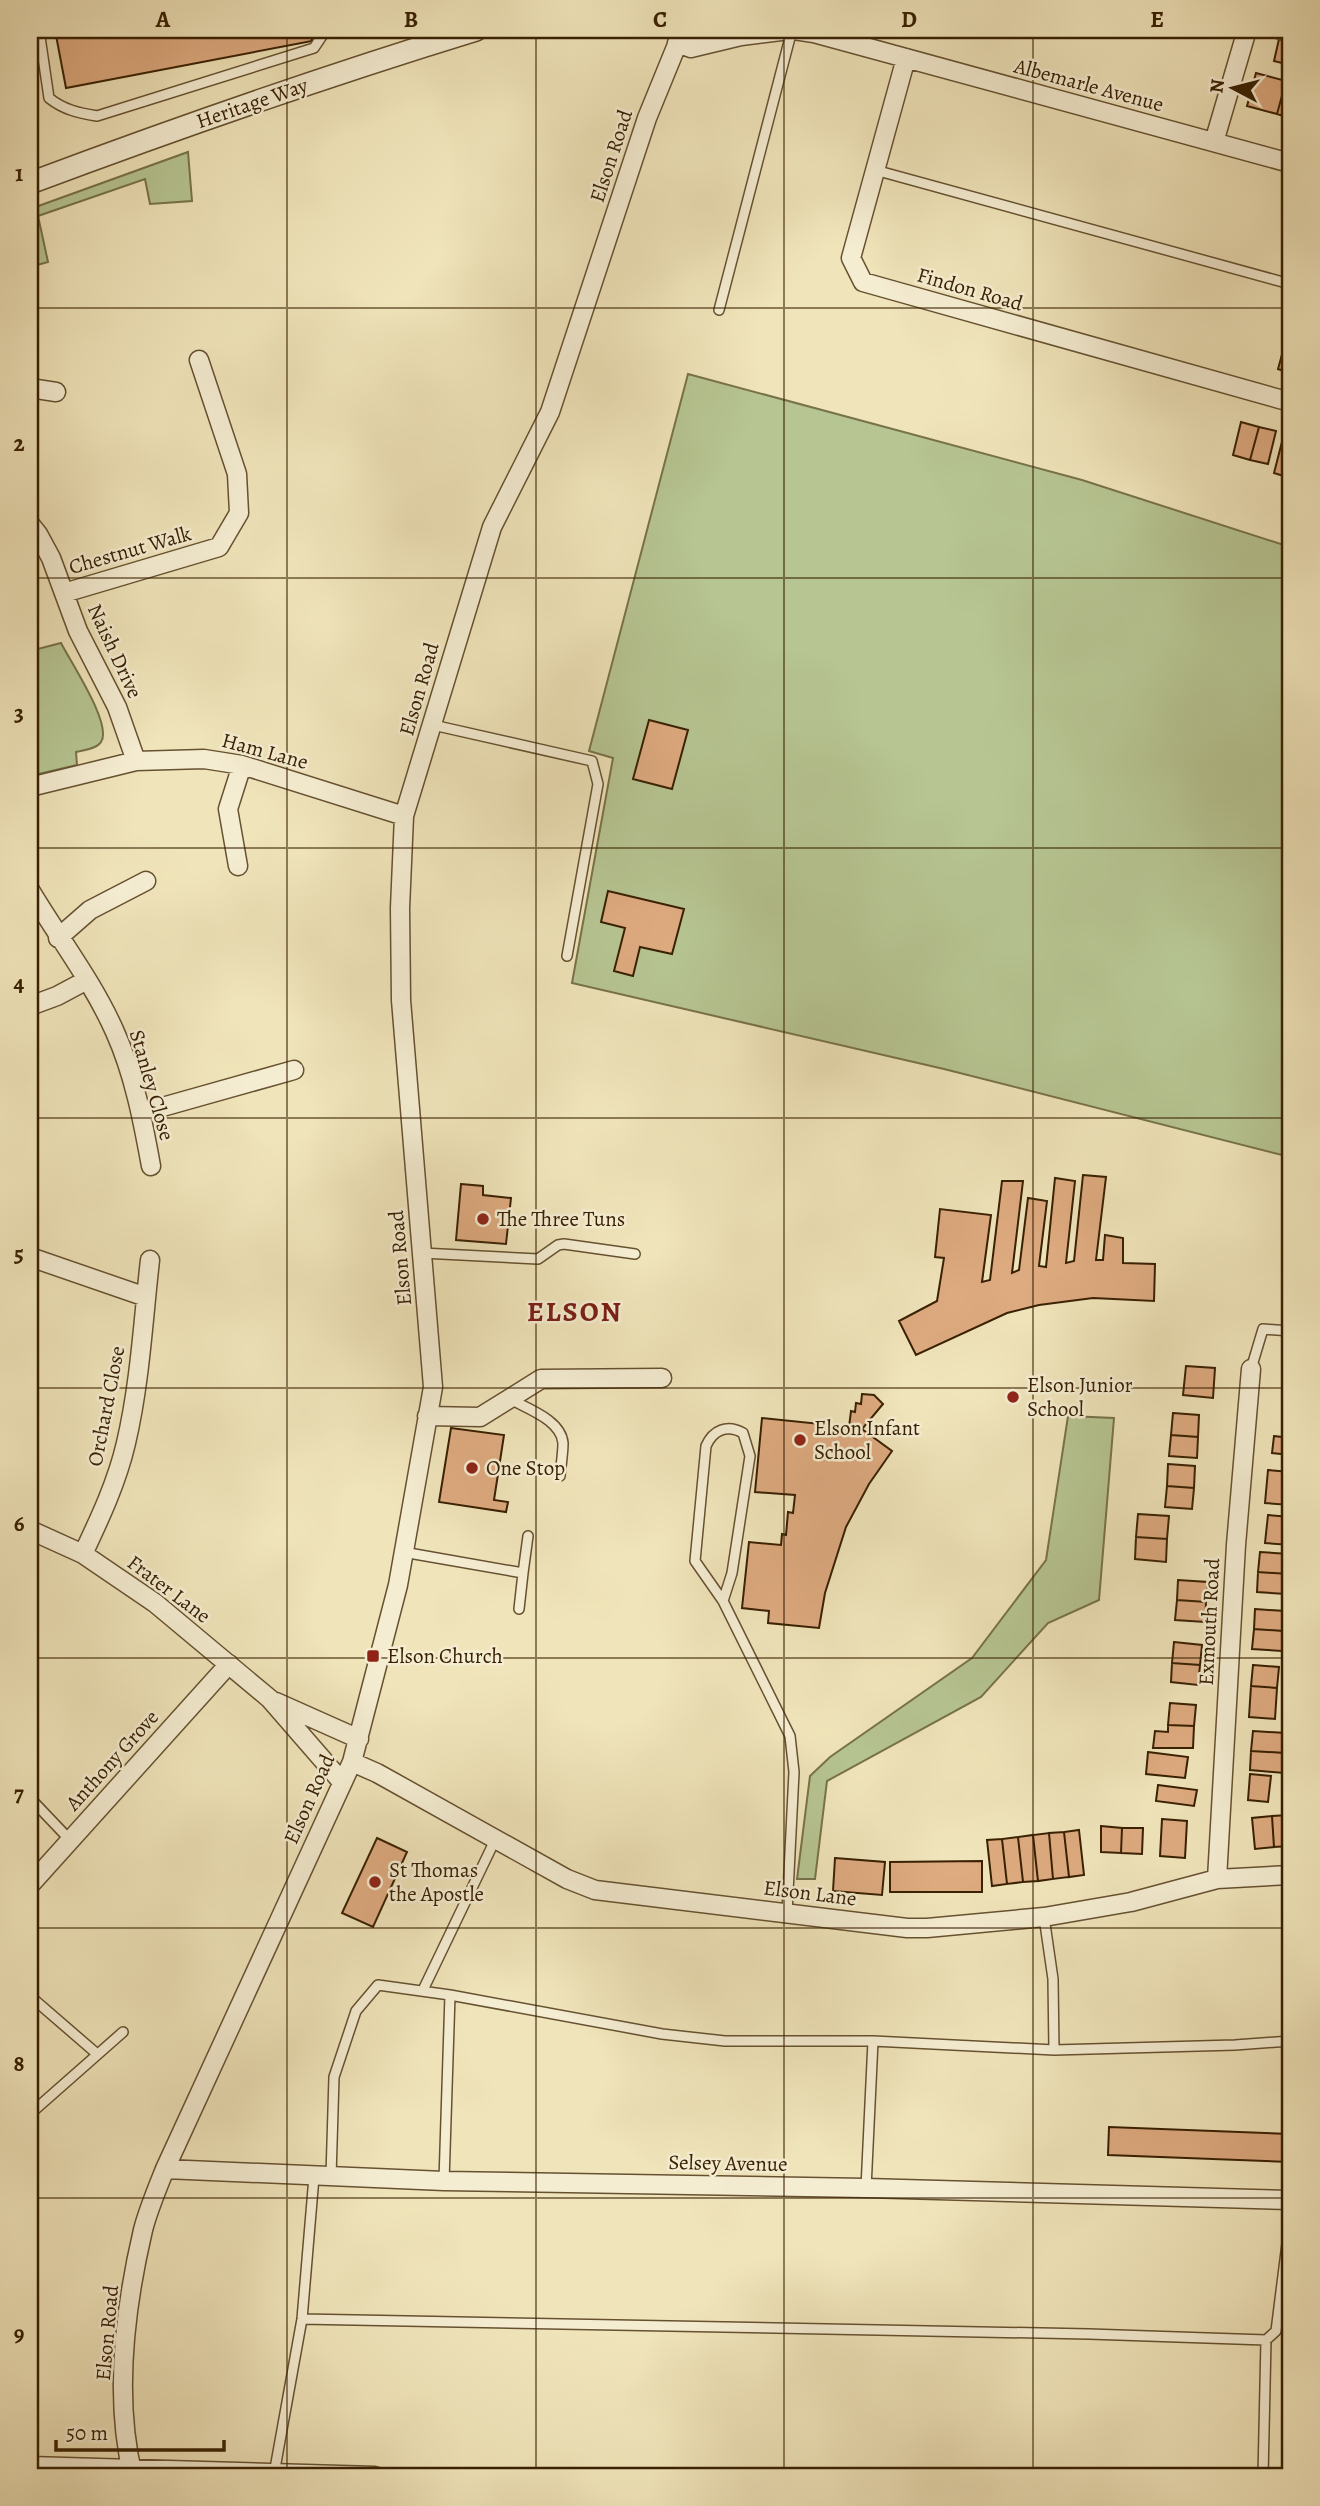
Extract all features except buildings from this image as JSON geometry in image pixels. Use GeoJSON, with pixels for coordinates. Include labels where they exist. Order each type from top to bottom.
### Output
{"type":"FeatureCollection","features":[{"type":"Feature","properties":{"kind":"street","name":"Heritage Way"},"geometry":{"type":"LineString","coordinates":[[30,183],[293,89],[476,30]]}},
{"type":"Feature","properties":{"kind":"street","name":"Albemarle Avenue"},"geometry":{"type":"LineString","coordinates":[[680,36],[691,48],[741,36],[792,30],[814,33],[1290,163]]}},
{"type":"Feature","properties":{"kind":"street"},"geometry":{"type":"LineString","coordinates":[[1214,142],[1247,30]]}},
{"type":"Feature","properties":{"kind":"street","name":"Elson Road"},"geometry":{"type":"LineString","coordinates":[[132,2473],[124,2414],[126,2323],[143,2228],[165,2169],[352,1762],[398,1585],[433,1387],[401,1000],[400,908],[404,816],[492,527],[550,412],[647,118],[680,36]]}},
{"type":"Feature","properties":{"kind":"street","name":"Findon Road"},"geometry":{"type":"LineString","coordinates":[[906,58],[851,258],[863,282],[1290,402]]}},
{"type":"Feature","properties":{"kind":"street","name":"Chestnut Walk"},"geometry":{"type":"LineString","coordinates":[[64,593],[219,547],[239,513],[237,474],[199,360]]}},
{"type":"Feature","properties":{"kind":"street"},"geometry":{"type":"LineString","coordinates":[[30,388],[56,392]]}},
{"type":"Feature","properties":{"kind":"street","name":"Naish Drive"},"geometry":{"type":"LineString","coordinates":[[30,524],[44,544],[78,631],[117,707],[136,761]]}},
{"type":"Feature","properties":{"kind":"street","name":"Ham Lane"},"geometry":{"type":"LineString","coordinates":[[30,787],[136,761],[204,759],[242,765],[404,816]]}},
{"type":"Feature","properties":{"kind":"street"},"geometry":{"type":"LineString","coordinates":[[238,866],[228,809],[242,765]]}},
{"type":"Feature","properties":{"kind":"street"},"geometry":{"type":"LineString","coordinates":[[58,939],[90,911],[146,881]]}},
{"type":"Feature","properties":{"kind":"street","name":"Stanley Close"},"geometry":{"type":"LineString","coordinates":[[30,890],[116,1033],[141,1113],[151,1167]]}},
{"type":"Feature","properties":{"kind":"street"},"geometry":{"type":"LineString","coordinates":[[30,1006],[57,996],[86,980]]}},
{"type":"Feature","properties":{"kind":"street"},"geometry":{"type":"LineString","coordinates":[[141,1113],[294,1070]]}},
{"type":"Feature","properties":{"kind":"street"},"geometry":{"type":"LineString","coordinates":[[30,1258],[146,1297]]}},
{"type":"Feature","properties":{"kind":"street","name":"Orchard Close"},"geometry":{"type":"LineString","coordinates":[[83,1554],[109,1497],[126,1444],[140,1369],[150,1261]]}},
{"type":"Feature","properties":{"kind":"street","name":"Exmouth Road"},"geometry":{"type":"LineString","coordinates":[[1217,1879],[1236,1545],[1251,1369]]}},
{"type":"Feature","properties":{"kind":"street"},"geometry":{"type":"LineString","coordinates":[[428,1416],[480,1417],[541,1380],[662,1378]]}},
{"type":"Feature","properties":{"kind":"street","name":"Frater Lane"},"geometry":{"type":"LineString","coordinates":[[30,1530],[83,1554],[155,1603],[270,1699],[342,1783]]}},
{"type":"Feature","properties":{"kind":"street","name":"Anthony Grove"},"geometry":{"type":"LineString","coordinates":[[30,1885],[229,1664]]}},
{"type":"Feature","properties":{"kind":"street","name":"Frater Lane"},"geometry":{"type":"LineString","coordinates":[[270,1699],[359,1739]]}},
{"type":"Feature","properties":{"kind":"street","name":"Elson Lane"},"geometry":{"type":"LineString","coordinates":[[352,1762],[377,1773],[567,1879],[595,1890],[907,1928],[1044,1917],[1130,1902],[1217,1879],[1290,1875]]}},
{"type":"Feature","properties":{"kind":"street","name":"Selsey Avenue"},"geometry":{"type":"LineString","coordinates":[[165,2169],[323,2178],[866,2188],[1290,2200]]}},
{"type":"Feature","properties":{"kind":"street"},"geometry":{"type":"LineString","coordinates":[[30,2466],[132,2473],[375,2476]]}},
{"type":"Feature","properties":{"kind":"lane"},"geometry":{"type":"LineString","coordinates":[[39,30],[49,97],[60,107],[97,116],[314,48],[326,30]]}},
{"type":"Feature","properties":{"kind":"lane"},"geometry":{"type":"LineString","coordinates":[[719,310],[792,30]]}},
{"type":"Feature","properties":{"kind":"lane"},"geometry":{"type":"LineString","coordinates":[[1265,30],[1290,37]]}},
{"type":"Feature","properties":{"kind":"lane"},"geometry":{"type":"LineString","coordinates":[[875,170],[1290,284]]}},
{"type":"Feature","properties":{"kind":"lane"},"geometry":{"type":"LineString","coordinates":[[433,725],[592,761],[598,784],[567,956]]}},
{"type":"Feature","properties":{"kind":"lane"},"geometry":{"type":"LineString","coordinates":[[422,1253],[538,1259],[558,1245],[564,1244],[635,1254]]}},
{"type":"Feature","properties":{"kind":"lane"},"geometry":{"type":"LineString","coordinates":[[1251,1369],[1263,1329],[1290,1331]]}},
{"type":"Feature","properties":{"kind":"lane"},"geometry":{"type":"LineString","coordinates":[[510,1398],[558,1428],[563,1441],[560,1476]]}},
{"type":"Feature","properties":{"kind":"lane"},"geometry":{"type":"LineString","coordinates":[[723,1601],[732,1573],[750,1456],[743,1433],[735,1428],[721,1429],[710,1436],[706,1446],[695,1561],[723,1601],[790,1737],[794,1772],[787,1913]]}},
{"type":"Feature","properties":{"kind":"lane"},"geometry":{"type":"LineString","coordinates":[[519,1609],[528,1536]]}},
{"type":"Feature","properties":{"kind":"lane"},"geometry":{"type":"LineString","coordinates":[[403,1552],[523,1573]]}},
{"type":"Feature","properties":{"kind":"lane"},"geometry":{"type":"LineString","coordinates":[[30,1798],[70,1840]]}},
{"type":"Feature","properties":{"kind":"lane"},"geometry":{"type":"LineString","coordinates":[[423,1990],[496,1838]]}},
{"type":"Feature","properties":{"kind":"lane"},"geometry":{"type":"LineString","coordinates":[[1044,1917],[1053,1979],[1054,2050]]}},
{"type":"Feature","properties":{"kind":"lane"},"geometry":{"type":"LineString","coordinates":[[277,2475],[323,2178],[334,2077],[356,2011],[377,1985],[423,1990],[662,2034],[725,2041],[873,2041],[1054,2050],[1235,2046],[1290,2041]]}},
{"type":"Feature","properties":{"kind":"lane"},"geometry":{"type":"LineString","coordinates":[[444,2181],[450,1995]]}},
{"type":"Feature","properties":{"kind":"lane"},"geometry":{"type":"LineString","coordinates":[[30,1996],[96,2053]]}},
{"type":"Feature","properties":{"kind":"lane"},"geometry":{"type":"LineString","coordinates":[[30,2114],[96,2053],[123,2032]]}},
{"type":"Feature","properties":{"kind":"lane"},"geometry":{"type":"LineString","coordinates":[[866,2188],[873,2041]]}},
{"type":"Feature","properties":{"kind":"lane"},"geometry":{"type":"LineString","coordinates":[[302,2319],[1075,2333],[1266,2340],[1276,2331],[1290,2220]]}},
{"type":"Feature","properties":{"kind":"lane"},"geometry":{"type":"LineString","coordinates":[[1263,2476],[1266,2340]]}},
{"type":"Feature","properties":{"kind":"green space"},"geometry":{"type":"Polygon","coordinates":[[[188,152],[192,201],[150,204],[145,179],[38,216],[48,262],[30,267],[30,209],[188,152]]]}},
{"type":"Feature","properties":{"kind":"green space"},"geometry":{"type":"Polygon","coordinates":[[[688,374],[1082,480],[1290,547],[1290,1157],[944,1069],[572,983],[613,758],[589,751],[688,374]]]}},
{"type":"Feature","properties":{"kind":"green space"},"geometry":{"type":"Polygon","coordinates":[[[61,643],[96,708],[103,734],[101,742],[96,746],[76,752],[77,765],[30,776],[30,651],[61,643]]]}},
{"type":"Feature","properties":{"kind":"green space"},"geometry":{"type":"Polygon","coordinates":[[[1068,1416],[1114,1418],[1099,1600],[1048,1623],[981,1697],[827,1781],[815,1879],[797,1879],[810,1776],[830,1757],[972,1658],[1046,1560],[1068,1416]]]}},
{"type":"Feature","properties":{"kind":"place","name":"The Three Tuns"},"geometry":{"type":"Point","coordinates":[483,1219]}},
{"type":"Feature","properties":{"kind":"place","name":"Elson Junior School"},"geometry":{"type":"Point","coordinates":[1013,1397]}},
{"type":"Feature","properties":{"kind":"place","name":"Elson Infant School"},"geometry":{"type":"Point","coordinates":[800,1440]}},
{"type":"Feature","properties":{"kind":"place","name":"One Stop"},"geometry":{"type":"Point","coordinates":[472,1468]}},
{"type":"Feature","properties":{"kind":"place","name":"Elson Church"},"geometry":{"type":"Point","coordinates":[373,1656]}},
{"type":"Feature","properties":{"kind":"place","name":"St Thomas the Apostle"},"geometry":{"type":"Point","coordinates":[375,1882]}},
{"type":"Feature","properties":{"kind":"district","name":"ELSON"},"geometry":{"type":"Point","coordinates":[575,1311]}}]}
